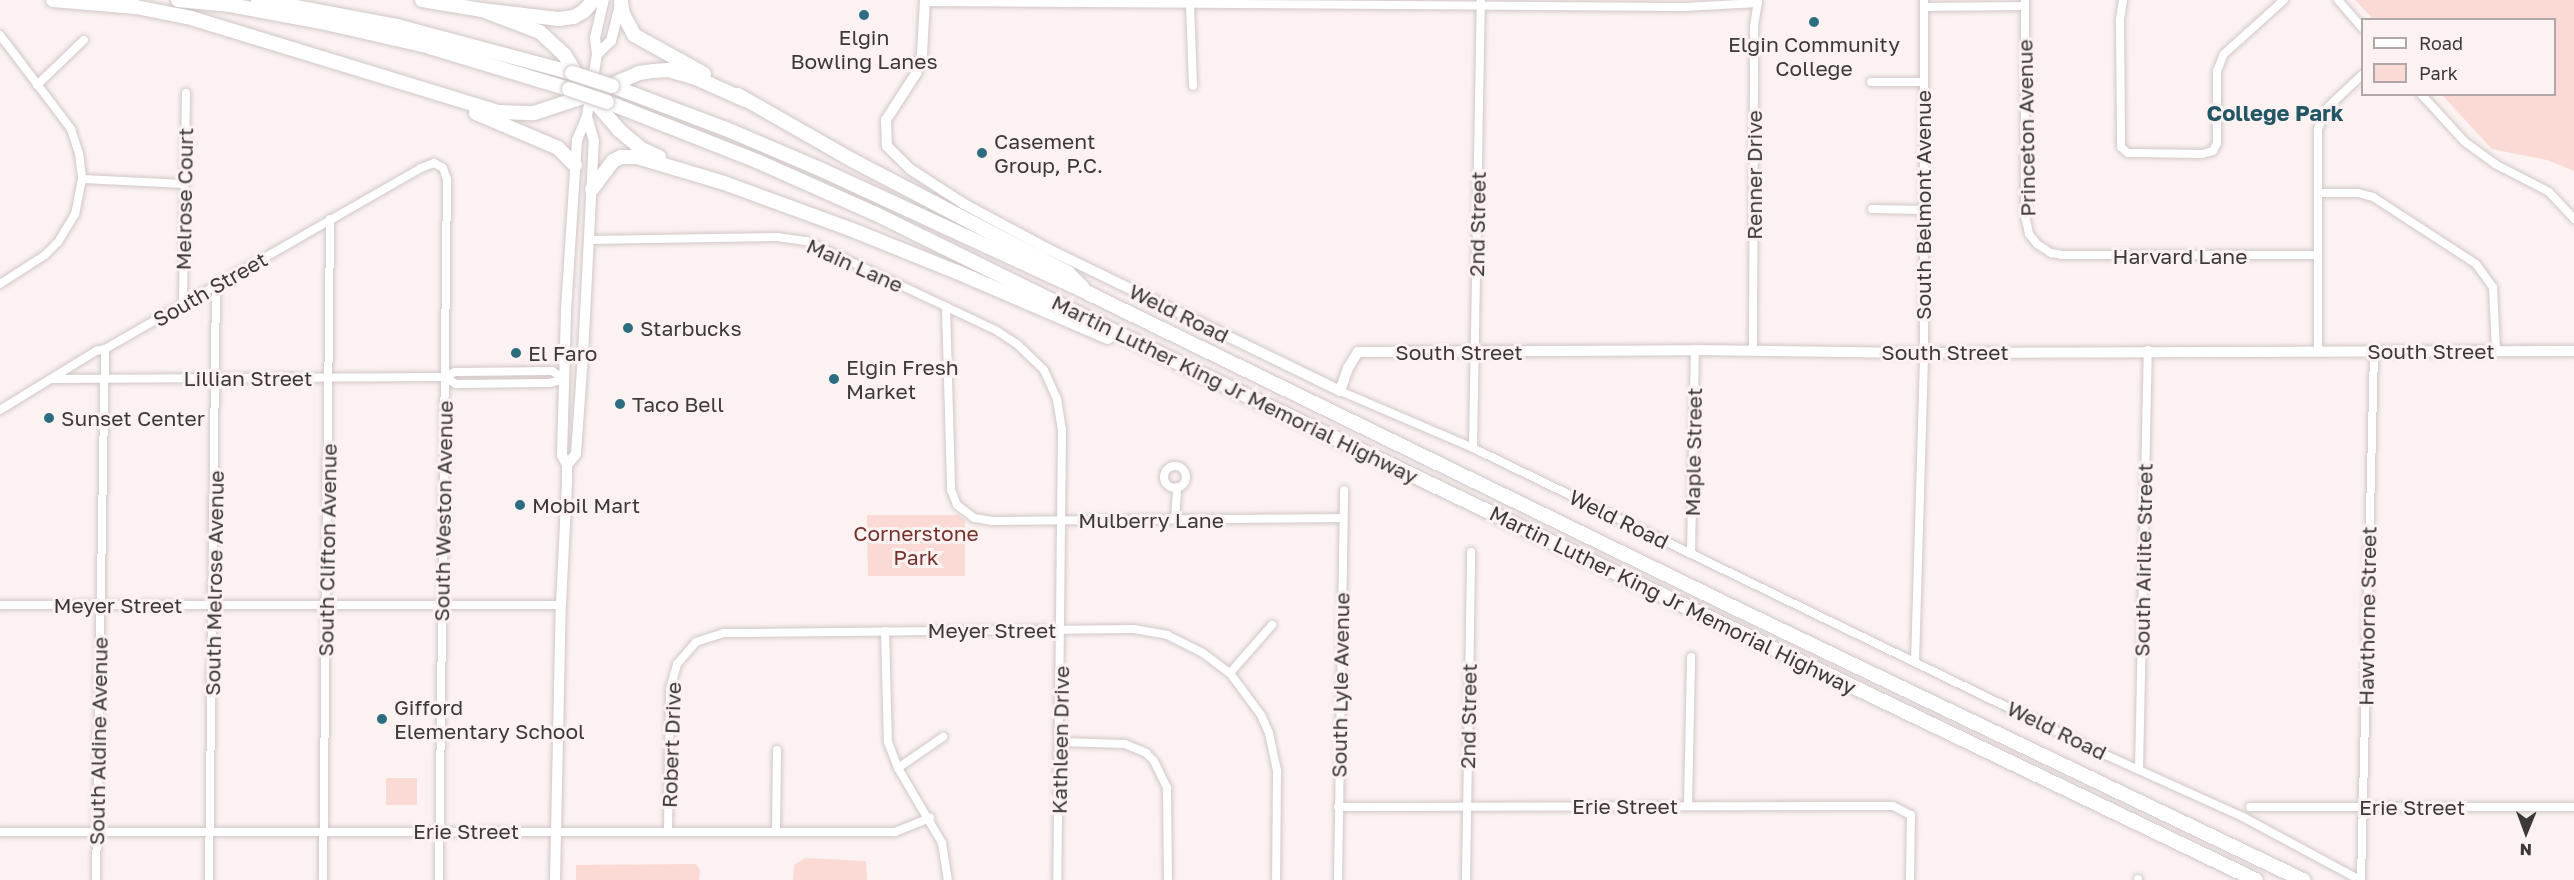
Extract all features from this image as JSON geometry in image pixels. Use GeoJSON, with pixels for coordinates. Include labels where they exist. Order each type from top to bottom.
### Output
{"type":"FeatureCollection","features":[{"type":"Feature","properties":{"kind":"highway"},"geometry":{"type":"LineString","coordinates":[[53,0],[136,7],[191,18],[499,112],[534,113],[589,95],[639,73],[668,70],[696,78],[745,100]]}},
{"type":"Feature","properties":{"kind":"highway","name":"Martin Luther King Jr Memorial Highway"},"geometry":{"type":"LineString","coordinates":[[178,0],[230,5],[332,24],[434,48],[607,102],[737,153],[874,213],[1210,378],[2256,880]]}},
{"type":"Feature","properties":{"kind":"highway","name":"Martin Luther King Jr Memorial Highway"},"geometry":{"type":"LineString","coordinates":[[258,0],[397,26],[572,73],[726,129],[820,169],[1090,294],[1726,604],[2303,880]]}},
{"type":"Feature","properties":{"kind":"highway"},"geometry":{"type":"LineString","coordinates":[[422,0],[559,19],[574,17],[584,11],[594,0]]}},
{"type":"Feature","properties":{"kind":"highway"},"geometry":{"type":"LineString","coordinates":[[621,1],[623,15],[634,35],[852,160],[1068,273],[1090,294]]}},
{"type":"Feature","properties":{"kind":"highway"},"geometry":{"type":"LineString","coordinates":[[482,10],[540,32],[564,54],[589,95],[633,142],[698,175]]}},
{"type":"Feature","properties":{"kind":"highway"},"geometry":{"type":"LineString","coordinates":[[422,90],[558,148],[575,165]]}},
{"type":"Feature","properties":{"kind":"highway"},"geometry":{"type":"LineString","coordinates":[[592,189],[608,166],[621,157],[637,157],[698,175],[850,229],[957,272],[1171,365],[1210,378]]}},
{"type":"Feature","properties":{"kind":"street"},"geometry":{"type":"LineString","coordinates":[[555,880],[561,604],[567,465],[562,455],[575,165],[577,140],[587,116],[597,54],[596,38],[604,0]]}},
{"type":"Feature","properties":{"kind":"street"},"geometry":{"type":"LineString","coordinates":[[2123,0],[2120,20],[2121,147],[2128,153],[2208,154],[2216,147],[2217,72],[2223,54],[2284,0]]}},
{"type":"Feature","properties":{"kind":"street"},"geometry":{"type":"LineString","coordinates":[[2338,0],[2361,27]]}},
{"type":"Feature","properties":{"kind":"street"},"geometry":{"type":"LineString","coordinates":[[597,54],[611,41],[621,1]]}},
{"type":"Feature","properties":{"kind":"street"},"geometry":{"type":"LineString","coordinates":[[925,1],[1190,4],[1481,3],[1684,7],[1758,2]]}},
{"type":"Feature","properties":{"kind":"street","name":"Weld Road"},"geometry":{"type":"LineString","coordinates":[[925,1],[922,54],[908,88],[886,120],[886,146],[910,169],[964,204],[1048,249],[1340,391],[1473,448],[2139,770],[2243,817],[2361,880]]}},
{"type":"Feature","properties":{"kind":"street","name":"Renner Drive"},"geometry":{"type":"LineString","coordinates":[[1754,351],[1754,26],[1758,2]]}},
{"type":"Feature","properties":{"kind":"street","name":"2nd Street"},"geometry":{"type":"LineString","coordinates":[[1473,448],[1481,3]]}},
{"type":"Feature","properties":{"kind":"street"},"geometry":{"type":"LineString","coordinates":[[1924,3],[2025,3]]}},
{"type":"Feature","properties":{"kind":"street","name":"South Belmont Avenue"},"geometry":{"type":"LineString","coordinates":[[1915,662],[1924,353],[1924,3]]}},
{"type":"Feature","properties":{"kind":"street","name":"Princeton Avenue"},"geometry":{"type":"LineString","coordinates":[[2025,3],[2025,216],[2029,234],[2045,249]]}},
{"type":"Feature","properties":{"kind":"street"},"geometry":{"type":"LineString","coordinates":[[1190,4],[1193,86]]}},
{"type":"Feature","properties":{"kind":"street"},"geometry":{"type":"LineString","coordinates":[[0,35],[74,136],[81,162],[82,179],[75,214],[58,242],[45,255],[0,284]]}},
{"type":"Feature","properties":{"kind":"street"},"geometry":{"type":"LineString","coordinates":[[37,85],[84,40]]}},
{"type":"Feature","properties":{"kind":"street"},"geometry":{"type":"LineString","coordinates":[[2318,350],[2319,124],[2333,101],[2361,76]]}},
{"type":"Feature","properties":{"kind":"street"},"geometry":{"type":"LineString","coordinates":[[1871,82],[1923,82]]}},
{"type":"Feature","properties":{"kind":"street","name":"Melrose Court"},"geometry":{"type":"LineString","coordinates":[[183,304],[186,93]]}},
{"type":"Feature","properties":{"kind":"street"},"geometry":{"type":"LineString","coordinates":[[2423,96],[2465,142],[2495,164],[2549,192],[2574,219]]}},
{"type":"Feature","properties":{"kind":"street"},"geometry":{"type":"LineString","coordinates":[[567,465],[576,454],[592,189],[594,141],[587,116]]}},
{"type":"Feature","properties":{"kind":"street","name":"South Weston Avenue"},"geometry":{"type":"LineString","coordinates":[[421,168],[434,163],[443,168],[447,176],[439,880]]}},
{"type":"Feature","properties":{"kind":"street","name":"South Street"},"geometry":{"type":"LineString","coordinates":[[0,410],[96,351],[105,349],[421,168]]}},
{"type":"Feature","properties":{"kind":"street"},"geometry":{"type":"LineString","coordinates":[[82,179],[184,184]]}},
{"type":"Feature","properties":{"kind":"street"},"geometry":{"type":"LineString","coordinates":[[2318,193],[2358,193],[2373,197],[2476,264],[2493,287],[2496,351]]}},
{"type":"Feature","properties":{"kind":"street"},"geometry":{"type":"LineString","coordinates":[[1872,209],[1924,210]]}},
{"type":"Feature","properties":{"kind":"street","name":"South Clifton Avenue"},"geometry":{"type":"LineString","coordinates":[[323,880],[330,219]]}},
{"type":"Feature","properties":{"kind":"street","name":"Main Lane"},"geometry":{"type":"LineString","coordinates":[[589,240],[765,237],[800,240],[817,245],[1017,344],[1044,370],[1053,385]]}},
{"type":"Feature","properties":{"kind":"street","name":"Harvard Lane"},"geometry":{"type":"LineString","coordinates":[[2045,249],[2056,255],[2070,256],[2318,255]]}},
{"type":"Feature","properties":{"kind":"street","name":"South Melrose Avenue"},"geometry":{"type":"LineString","coordinates":[[209,880],[217,378],[216,285]]}},
{"type":"Feature","properties":{"kind":"street","name":"Mulberry Lane"},"geometry":{"type":"LineString","coordinates":[[946,307],[951,490],[955,502],[962,511],[974,518],[992,521],[1343,518]]}},
{"type":"Feature","properties":{"kind":"street","name":"South Aldine Avenue"},"geometry":{"type":"LineString","coordinates":[[96,880],[105,349]]}},
{"type":"Feature","properties":{"kind":"street","name":"Maple Street"},"geometry":{"type":"LineString","coordinates":[[1691,554],[1695,350]]}},
{"type":"Feature","properties":{"kind":"street","name":"South Airlite Street"},"geometry":{"type":"LineString","coordinates":[[2139,770],[2148,350]]}},
{"type":"Feature","properties":{"kind":"street","name":"Hawthorne Street"},"geometry":{"type":"LineString","coordinates":[[2361,880],[2374,351]]}},
{"type":"Feature","properties":{"kind":"street","name":"South Street"},"geometry":{"type":"LineString","coordinates":[[1340,391],[1348,368],[1358,352],[2574,351]]}},
{"type":"Feature","properties":{"kind":"street","name":"Lillian Street"},"geometry":{"type":"LineString","coordinates":[[52,380],[444,377],[455,372],[552,371],[565,379]]}},
{"type":"Feature","properties":{"kind":"street","name":"Lillian Street"},"geometry":{"type":"LineString","coordinates":[[444,377],[456,384],[549,383],[565,379]]}},
{"type":"Feature","properties":{"kind":"street","name":"Kathleen Drive"},"geometry":{"type":"LineString","coordinates":[[1053,385],[1062,429],[1057,880]]}},
{"type":"Feature","properties":{"kind":"street"},"geometry":{"type":"LineString","coordinates":[[1175,519],[1177,487]]}},
{"type":"Feature","properties":{"kind":"street","name":"South Lyle Avenue"},"geometry":{"type":"LineString","coordinates":[[1338,880],[1344,490]]}},
{"type":"Feature","properties":{"kind":"street","name":"2nd Street"},"geometry":{"type":"LineString","coordinates":[[1466,880],[1471,552]]}},
{"type":"Feature","properties":{"kind":"street","name":"Meyer Street"},"geometry":{"type":"LineString","coordinates":[[0,605],[561,604]]}},
{"type":"Feature","properties":{"kind":"street"},"geometry":{"type":"LineString","coordinates":[[1230,673],[1272,625]]}},
{"type":"Feature","properties":{"kind":"street","name":"Meyer Street"},"geometry":{"type":"LineString","coordinates":[[742,633],[1120,628],[1167,635],[1192,646],[1230,673],[1251,698],[1261,715],[1273,753],[1277,780],[1276,880]]}},
{"type":"Feature","properties":{"kind":"street"},"geometry":{"type":"LineString","coordinates":[[885,632],[886,729],[898,768],[930,818],[942,843],[948,880]]}},
{"type":"Feature","properties":{"kind":"street","name":"Robert Drive"},"geometry":{"type":"LineString","coordinates":[[669,832],[672,676],[687,650],[696,642],[724,633],[742,633]]}},
{"type":"Feature","properties":{"kind":"street"},"geometry":{"type":"LineString","coordinates":[[1688,806],[1691,657]]}},
{"type":"Feature","properties":{"kind":"street"},"geometry":{"type":"LineString","coordinates":[[898,768],[943,737]]}},
{"type":"Feature","properties":{"kind":"street"},"geometry":{"type":"LineString","coordinates":[[1060,742],[1125,744],[1146,753],[1154,761],[1167,788],[1168,880]]}},
{"type":"Feature","properties":{"kind":"street"},"geometry":{"type":"LineString","coordinates":[[776,832],[777,750]]}},
{"type":"Feature","properties":{"kind":"street","name":"Erie Street"},"geometry":{"type":"LineString","coordinates":[[1338,807],[1893,806],[1911,815],[1910,880]]}},
{"type":"Feature","properties":{"kind":"street","name":"Erie Street"},"geometry":{"type":"LineString","coordinates":[[2250,807],[2574,807]]}},
{"type":"Feature","properties":{"kind":"street","name":"Erie Street"},"geometry":{"type":"LineString","coordinates":[[0,832],[895,832],[930,818]]}},
{"type":"Feature","properties":{"kind":"green space"},"geometry":{"type":"Polygon","coordinates":[[[2355,0],[2574,0],[2574,171],[2547,160],[2492,149],[2443,96],[2556,96],[2556,18],[2372,18],[2355,0]]]}},
{"type":"Feature","properties":{"kind":"green space","name":"Cornerstone Park"},"geometry":{"type":"Polygon","coordinates":[[[867,515],[958,515],[965,520],[965,576],[868,576],[867,515]]]}},
{"type":"Feature","properties":{"kind":"green space"},"geometry":{"type":"Polygon","coordinates":[[[386,778],[417,778],[417,805],[386,805],[386,778]]]}},
{"type":"Feature","properties":{"kind":"green space"},"geometry":{"type":"Polygon","coordinates":[[[805,858],[866,861],[867,880],[793,880],[794,865],[805,858]]]}},
{"type":"Feature","properties":{"kind":"green space"},"geometry":{"type":"Polygon","coordinates":[[[696,864],[700,870],[699,880],[576,880],[576,865],[696,864]]]}},
{"type":"Feature","properties":{"kind":"place","name":"Elgin Bowling Lanes"},"geometry":{"type":"Point","coordinates":[864,15]}},
{"type":"Feature","properties":{"kind":"place","name":"Elgin Community College"},"geometry":{"type":"Point","coordinates":[1814,22]}},
{"type":"Feature","properties":{"kind":"place","name":"Casement Group, P.C."},"geometry":{"type":"Point","coordinates":[982,153]}},
{"type":"Feature","properties":{"kind":"place","name":"Starbucks"},"geometry":{"type":"Point","coordinates":[628,328]}},
{"type":"Feature","properties":{"kind":"place","name":"El Faro"},"geometry":{"type":"Point","coordinates":[516,353]}},
{"type":"Feature","properties":{"kind":"place","name":"Elgin Fresh Market"},"geometry":{"type":"Point","coordinates":[834,379]}},
{"type":"Feature","properties":{"kind":"place","name":"Taco Bell"},"geometry":{"type":"Point","coordinates":[620,404]}},
{"type":"Feature","properties":{"kind":"place","name":"Sunset Center"},"geometry":{"type":"Point","coordinates":[49,418]}},
{"type":"Feature","properties":{"kind":"place","name":"Mobil Mart"},"geometry":{"type":"Point","coordinates":[520,505]}},
{"type":"Feature","properties":{"kind":"place","name":"Gifford Elementary School"},"geometry":{"type":"Point","coordinates":[382,719]}},
{"type":"Feature","properties":{"kind":"district","name":"College Park"},"geometry":{"type":"Point","coordinates":[2275,113]}}]}
